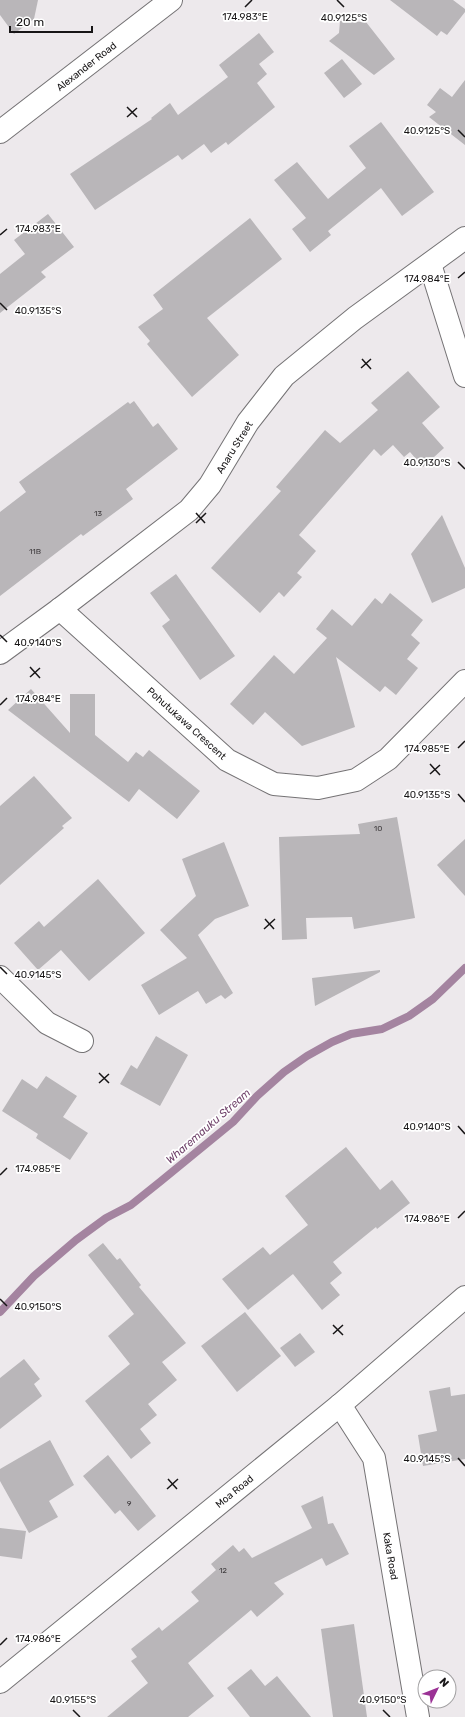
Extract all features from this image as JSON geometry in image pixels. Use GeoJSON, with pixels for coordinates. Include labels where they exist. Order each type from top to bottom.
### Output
{"type":"FeatureCollection","features":[{"type":"Feature","properties":{"kind":"street","name":"Alexander Road"},"geometry":{"type":"LineString","coordinates":[[0,132],[171,0]]}},
{"type":"Feature","properties":{"kind":"street","name":"Anaru Street"},"geometry":{"type":"LineString","coordinates":[[0,653],[189,510],[210,485],[248,422],[284,376],[355,318],[465,238]]}},
{"type":"Feature","properties":{"kind":"street"},"geometry":{"type":"LineString","coordinates":[[430,264],[465,376]]}},
{"type":"Feature","properties":{"kind":"street","name":"Pohutukawa Crescent"},"geometry":{"type":"LineString","coordinates":[[60,609],[227,760],[274,784],[318,788],[356,780],[388,759],[465,681]]}},
{"type":"Feature","properties":{"kind":"street"},"geometry":{"type":"LineString","coordinates":[[0,977],[48,1023],[82,1041]]}},
{"type":"Feature","properties":{"kind":"street","name":"Moa Road"},"geometry":{"type":"LineString","coordinates":[[0,1682],[340,1404],[465,1297]]}},
{"type":"Feature","properties":{"kind":"street","name":"Kaka Road"},"geometry":{"type":"LineString","coordinates":[[340,1404],[374,1458],[418,1717]]}},
{"type":"Feature","properties":{"kind":"building"},"geometry":{"type":"Polygon","coordinates":[[[0,0],[38,0],[34,19],[14,34],[0,15],[0,0]]]}},
{"type":"Feature","properties":{"kind":"building"},"geometry":{"type":"Polygon","coordinates":[[[390,0],[453,0],[465,9],[465,12],[447,35],[441,31],[437,36],[390,0]]]}},
{"type":"Feature","properties":{"kind":"building"},"geometry":{"type":"Polygon","coordinates":[[[340,21],[366,22],[395,59],[374,75],[329,41],[339,33],[340,21]]]}},
{"type":"Feature","properties":{"kind":"building"},"geometry":{"type":"Polygon","coordinates":[[[259,33],[274,52],[259,64],[267,74],[257,83],[275,107],[228,145],[226,142],[211,153],[204,144],[182,160],[178,155],[95,210],[70,174],[152,119],[151,118],[170,103],[178,115],[228,77],[219,65],[259,33]]]}},
{"type":"Feature","properties":{"kind":"building"},"geometry":{"type":"Polygon","coordinates":[[[342,59],[362,84],[344,98],[324,73],[342,59]]]}},
{"type":"Feature","properties":{"kind":"building"},"geometry":{"type":"Polygon","coordinates":[[[465,80],[465,145],[429,117],[436,112],[427,105],[440,88],[452,97],[465,80]]]}},
{"type":"Feature","properties":{"kind":"building"},"geometry":{"type":"Polygon","coordinates":[[[381,122],[434,192],[402,216],[381,188],[328,231],[331,235],[310,252],[292,229],[306,218],[274,180],[297,162],[328,199],[366,168],[349,146],[381,122]]]}},
{"type":"Feature","properties":{"kind":"building"},"geometry":{"type":"Polygon","coordinates":[[[48,214],[74,247],[41,272],[46,277],[0,313],[0,274],[25,254],[14,240],[48,214]]]}},
{"type":"Feature","properties":{"kind":"building"},"geometry":{"type":"Polygon","coordinates":[[[250,218],[282,259],[207,318],[239,355],[192,397],[147,344],[150,341],[138,327],[163,309],[153,295],[250,218]]]}},
{"type":"Feature","properties":{"kind":"building"},"geometry":{"type":"Polygon","coordinates":[[[408,371],[440,407],[422,423],[444,448],[423,467],[410,452],[404,457],[393,445],[381,456],[374,449],[299,535],[316,551],[297,573],[302,577],[284,597],[279,592],[260,613],[211,568],[281,491],[276,487],[325,430],[340,443],[378,410],[371,403],[408,371]]]}},
{"type":"Feature","properties":{"kind":"building"},"geometry":{"type":"Polygon","coordinates":[[[134,401],[153,427],[158,423],[178,449],[126,489],[133,499],[83,536],[81,534],[0,596],[0,512],[26,492],[19,482],[128,402],[130,404],[134,401]]]}},
{"type":"Feature","properties":{"kind":"building"},"geometry":{"type":"Polygon","coordinates":[[[442,515],[465,568],[465,588],[432,603],[411,554],[442,515]]]}},
{"type":"Feature","properties":{"kind":"building"},"geometry":{"type":"Polygon","coordinates":[[[176,574],[235,656],[200,680],[162,626],[170,620],[150,593],[176,574]]]}},
{"type":"Feature","properties":{"kind":"building"},"geometry":{"type":"Polygon","coordinates":[[[390,593],[423,620],[411,635],[420,643],[407,659],[418,668],[396,695],[385,686],[380,692],[336,657],[355,727],[302,746],[265,712],[253,725],[230,704],[274,655],[294,674],[327,638],[316,629],[332,609],[352,626],[375,598],[382,604],[390,593]]]}},
{"type":"Feature","properties":{"kind":"building"},"geometry":{"type":"Polygon","coordinates":[[[31,689],[70,733],[70,694],[95,694],[95,735],[128,762],[136,752],[143,757],[149,750],[200,791],[177,819],[139,789],[129,802],[8,710],[31,689]]]}},
{"type":"Feature","properties":{"kind":"building"},"geometry":{"type":"Polygon","coordinates":[[[34,776],[72,818],[62,826],[64,828],[0,885],[0,806],[34,776]]]}},
{"type":"Feature","properties":{"kind":"building"},"geometry":{"type":"Polygon","coordinates":[[[397,817],[415,918],[354,929],[352,917],[306,918],[307,939],[282,940],[279,837],[360,834],[358,824],[397,817]]]}},
{"type":"Feature","properties":{"kind":"building"},"geometry":{"type":"Polygon","coordinates":[[[465,839],[465,896],[437,865],[465,839]]]}},
{"type":"Feature","properties":{"kind":"building"},"geometry":{"type":"Polygon","coordinates":[[[224,842],[249,906],[215,919],[198,935],[233,993],[225,999],[221,995],[206,1004],[198,991],[159,1015],[141,985],[187,958],[160,930],[196,896],[182,859],[224,842]]]}},
{"type":"Feature","properties":{"kind":"building"},"geometry":{"type":"Polygon","coordinates":[[[98,879],[145,933],[89,981],[61,950],[38,970],[14,943],[39,921],[44,927],[98,879]]]}},
{"type":"Feature","properties":{"kind":"building"},"geometry":{"type":"Polygon","coordinates":[[[380,970],[380,972],[315,1006],[312,978],[380,970]]]}},
{"type":"Feature","properties":{"kind":"building"},"geometry":{"type":"Polygon","coordinates":[[[156,1036],[188,1055],[160,1106],[120,1084],[131,1065],[137,1069],[156,1036]]]}},
{"type":"Feature","properties":{"kind":"building"},"geometry":{"type":"Polygon","coordinates":[[[46,1076],[77,1096],[63,1117],[88,1133],[70,1160],[36,1138],[38,1134],[2,1111],[22,1079],[37,1089],[46,1076]]]}},
{"type":"Feature","properties":{"kind":"building"},"geometry":{"type":"Polygon","coordinates":[[[346,1147],[380,1190],[392,1180],[410,1203],[377,1229],[376,1227],[333,1262],[342,1273],[330,1283],[340,1295],[322,1310],[293,1274],[248,1310],[222,1279],[263,1247],[270,1255],[308,1225],[285,1196],[346,1147]]]}},
{"type":"Feature","properties":{"kind":"building"},"geometry":{"type":"Polygon","coordinates":[[[103,1243],[117,1260],[120,1258],[141,1285],[139,1287],[186,1343],[162,1362],[177,1380],[148,1404],[157,1415],[140,1429],[151,1443],[131,1459],[85,1401],[130,1364],[108,1336],[134,1314],[88,1255],[103,1243]]]}},
{"type":"Feature","properties":{"kind":"building"},"geometry":{"type":"Polygon","coordinates":[[[245,1312],[281,1356],[237,1392],[201,1346],[245,1312]]]}},
{"type":"Feature","properties":{"kind":"building"},"geometry":{"type":"Polygon","coordinates":[[[300,1333],[315,1352],[295,1367],[280,1348],[300,1333]]]}},
{"type":"Feature","properties":{"kind":"building"},"geometry":{"type":"Polygon","coordinates":[[[24,1359],[40,1379],[34,1384],[42,1396],[0,1429],[0,1378],[24,1359]]]}},
{"type":"Feature","properties":{"kind":"building"},"geometry":{"type":"Polygon","coordinates":[[[450,1387],[451,1396],[465,1394],[465,1459],[423,1466],[418,1435],[437,1431],[429,1391],[450,1387]]]}},
{"type":"Feature","properties":{"kind":"building"},"geometry":{"type":"Polygon","coordinates":[[[50,1440],[74,1485],[49,1501],[58,1517],[29,1533],[0,1481],[0,1469],[50,1440]]]}},
{"type":"Feature","properties":{"kind":"building"},"geometry":{"type":"Polygon","coordinates":[[[108,1455],[156,1516],[138,1531],[120,1510],[115,1514],[83,1476],[108,1455]]]}},
{"type":"Feature","properties":{"kind":"building"},"geometry":{"type":"Polygon","coordinates":[[[323,1496],[328,1524],[333,1523],[349,1554],[326,1566],[322,1558],[274,1583],[284,1594],[257,1617],[251,1610],[188,1663],[214,1696],[188,1717],[107,1717],[148,1683],[131,1661],[137,1657],[131,1649],[159,1627],[162,1631],[199,1601],[191,1592],[216,1570],[211,1564],[233,1545],[239,1552],[244,1548],[252,1558],[312,1528],[301,1506],[323,1496]]]}},
{"type":"Feature","properties":{"kind":"building"},"geometry":{"type":"Polygon","coordinates":[[[0,1528],[26,1531],[22,1559],[0,1556],[0,1528]]]}},
{"type":"Feature","properties":{"kind":"building"},"geometry":{"type":"Polygon","coordinates":[[[354,1624],[367,1717],[333,1717],[321,1629],[354,1624]]]}},
{"type":"Feature","properties":{"kind":"building"},"geometry":{"type":"Polygon","coordinates":[[[251,1669],[265,1686],[277,1676],[311,1717],[250,1717],[227,1688],[251,1669]]]}},
{"type":"Feature","properties":{"kind":"waterway","name":"Wharemauku Stream"},"geometry":{"type":"LineString","coordinates":[[0,1312],[34,1276],[76,1240],[106,1218],[131,1205],[161,1181],[233,1122],[257,1096],[284,1072],[307,1056],[332,1042],[351,1034],[382,1029],[409,1016],[433,999],[465,968]]}}]}
